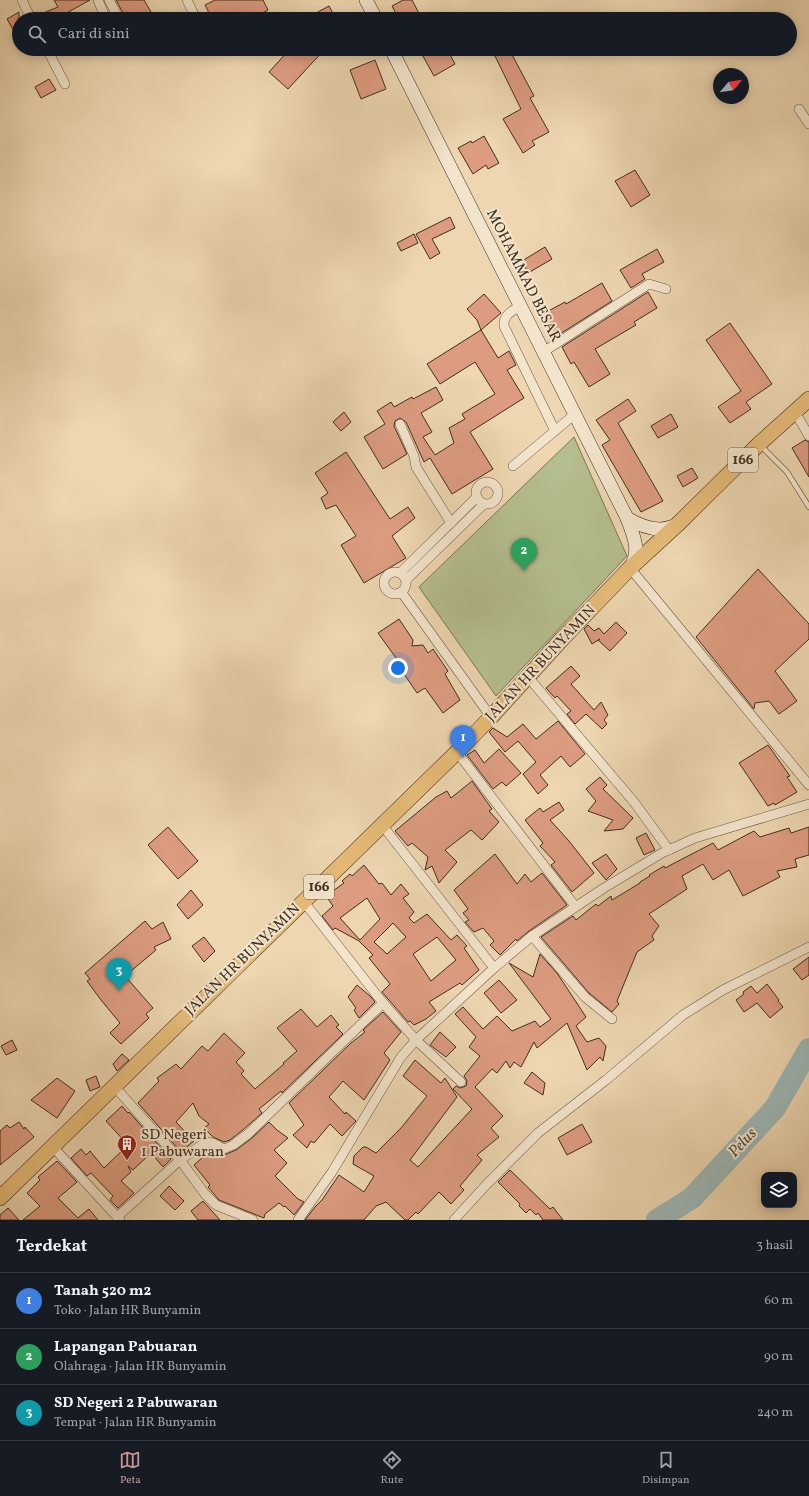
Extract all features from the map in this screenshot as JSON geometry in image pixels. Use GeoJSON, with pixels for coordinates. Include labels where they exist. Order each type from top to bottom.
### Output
{"type":"FeatureCollection","features":[{"type":"Feature","properties":{"kind":"main road","name":"166"},"geometry":{"type":"LineString","coordinates":[[630,568],[759,444],[809,399]]}},
{"type":"Feature","properties":{"kind":"main road","name":"JALAN HR BUNYAMIN"},"geometry":{"type":"LineString","coordinates":[[0,1198],[457,752],[630,568]]}},
{"type":"Feature","properties":{"kind":"street"},"geometry":{"type":"LineString","coordinates":[[22,0],[28,12]]}},
{"type":"Feature","properties":{"kind":"street"},"geometry":{"type":"LineString","coordinates":[[98,0],[103,12]]}},
{"type":"Feature","properties":{"kind":"street"},"geometry":{"type":"LineString","coordinates":[[109,0],[115,12]]}},
{"type":"Feature","properties":{"kind":"street"},"geometry":{"type":"LineString","coordinates":[[187,0],[193,12]]}},
{"type":"Feature","properties":{"kind":"street"},"geometry":{"type":"LineString","coordinates":[[366,0],[372,12]]}},
{"type":"Feature","properties":{"kind":"street"},"geometry":{"type":"LineString","coordinates":[[51,56],[65,84]]}},
{"type":"Feature","properties":{"kind":"street","name":"MOHAMMAD BESAR"},"geometry":{"type":"LineString","coordinates":[[395,56],[627,518]]}},
{"type":"Feature","properties":{"kind":"street"},"geometry":{"type":"LineString","coordinates":[[799,109],[809,124]]}},
{"type":"Feature","properties":{"kind":"street"},"geometry":{"type":"LineString","coordinates":[[543,352],[649,284],[654,284],[666,289]]}},
{"type":"Feature","properties":{"kind":"street"},"geometry":{"type":"LineString","coordinates":[[520,306],[505,317],[504,326],[555,431]]}},
{"type":"Feature","properties":{"kind":"street"},"geometry":{"type":"LineString","coordinates":[[795,412],[809,436]]}},
{"type":"Feature","properties":{"kind":"street"},"geometry":{"type":"LineString","coordinates":[[513,466],[575,414]]}},
{"type":"Feature","properties":{"kind":"street"},"geometry":{"type":"LineString","coordinates":[[400,424],[414,456],[416,468],[450,523]]}},
{"type":"Feature","properties":{"kind":"street"},"geometry":{"type":"LineString","coordinates":[[403,576],[484,504],[488,504],[496,500],[497,491],[493,484],[485,482],[481,484],[476,491],[480,502],[484,504]]}},
{"type":"Feature","properties":{"kind":"street"},"geometry":{"type":"LineString","coordinates":[[403,576],[450,523],[477,497]]}},
{"type":"Feature","properties":{"kind":"street"},"geometry":{"type":"LineString","coordinates":[[627,518],[637,524],[651,528],[670,528],[679,522]]}},
{"type":"Feature","properties":{"kind":"street","name":"JALAN HR BUNYAMIN"},"geometry":{"type":"LineString","coordinates":[[627,518],[636,549],[636,558],[630,568]]}},
{"type":"Feature","properties":{"kind":"street"},"geometry":{"type":"LineString","coordinates":[[630,568],[809,785]]}},
{"type":"Feature","properties":{"kind":"street"},"geometry":{"type":"LineString","coordinates":[[394,572],[403,576],[406,586],[402,593],[397,595],[392,594],[385,589],[384,585],[386,576],[394,572]]}},
{"type":"Feature","properties":{"kind":"street"},"geometry":{"type":"LineString","coordinates":[[402,593],[491,717]]}},
{"type":"Feature","properties":{"kind":"street"},"geometry":{"type":"LineString","coordinates":[[528,677],[634,802],[669,850]]}},
{"type":"Feature","properties":{"kind":"street"},"geometry":{"type":"LineString","coordinates":[[457,752],[575,906]]}},
{"type":"Feature","properties":{"kind":"street"},"geometry":{"type":"LineString","coordinates":[[298,1220],[332,1172],[401,1057],[416,1040],[494,968],[532,936],[575,906],[669,850],[695,838],[809,804]]}},
{"type":"Feature","properties":{"kind":"street"},"geometry":{"type":"LineString","coordinates":[[382,825],[494,968]]}},
{"type":"Feature","properties":{"kind":"street"},"geometry":{"type":"LineString","coordinates":[[304,902],[383,1003],[416,1040],[461,1082]]}},
{"type":"Feature","properties":{"kind":"street"},"geometry":{"type":"LineString","coordinates":[[532,936],[585,997],[612,1019]]}},
{"type":"Feature","properties":{"kind":"street"},"geometry":{"type":"LineString","coordinates":[[454,1220],[486,1185],[538,1133],[606,1080],[683,1015],[723,990],[809,947]]}},
{"type":"Feature","properties":{"kind":"street"},"geometry":{"type":"LineString","coordinates":[[53,1147],[118,1218],[180,1160],[206,1142],[213,1143],[224,1149],[233,1146],[248,1134],[383,1003]]}},
{"type":"Feature","properties":{"kind":"street"},"geometry":{"type":"LineString","coordinates":[[114,1086],[180,1160],[205,1194],[216,1205],[253,1220]]}},
{"type":"Feature","properties":{"kind":"lane"},"geometry":{"type":"LineString","coordinates":[[759,444],[787,472],[809,507]]}},
{"type":"Feature","properties":{"kind":"green space"},"geometry":{"type":"Polygon","coordinates":[[[574,437],[627,556],[496,696],[419,587],[574,437]]]}},
{"type":"Feature","properties":{"kind":"building"},"geometry":{"type":"Polygon","coordinates":[[[54,0],[90,0],[69,12],[46,12],[58,7],[54,0]]]}},
{"type":"Feature","properties":{"kind":"building"},"geometry":{"type":"Polygon","coordinates":[[[116,0],[144,0],[151,12],[122,12],[116,0]]]}},
{"type":"Feature","properties":{"kind":"building"},"geometry":{"type":"Polygon","coordinates":[[[215,0],[263,0],[268,10],[264,12],[208,12],[205,5],[215,0]]]}},
{"type":"Feature","properties":{"kind":"building"},"geometry":{"type":"Polygon","coordinates":[[[403,0],[412,0],[418,12],[395,12],[392,6],[403,0]]]}},
{"type":"Feature","properties":{"kind":"building"},"geometry":{"type":"Polygon","coordinates":[[[329,6],[332,12],[318,12],[329,6]]]}},
{"type":"Feature","properties":{"kind":"building"},"geometry":{"type":"Polygon","coordinates":[[[12,16],[12,28],[7,19],[12,16]]]}},
{"type":"Feature","properties":{"kind":"building"},"geometry":{"type":"Polygon","coordinates":[[[284,56],[319,56],[288,89],[269,72],[284,56]]]}},
{"type":"Feature","properties":{"kind":"building"},"geometry":{"type":"Polygon","coordinates":[[[423,56],[451,56],[455,64],[434,76],[423,56]]]}},
{"type":"Feature","properties":{"kind":"building"},"geometry":{"type":"Polygon","coordinates":[[[495,56],[513,56],[534,96],[530,98],[549,132],[532,141],[535,145],[523,153],[503,119],[521,109],[495,56]]]}},
{"type":"Feature","properties":{"kind":"building"},"geometry":{"type":"Polygon","coordinates":[[[375,60],[386,89],[361,99],[350,70],[375,60]]]}},
{"type":"Feature","properties":{"kind":"building"},"geometry":{"type":"Polygon","coordinates":[[[49,79],[56,90],[41,98],[35,87],[49,79]]]}},
{"type":"Feature","properties":{"kind":"building"},"geometry":{"type":"Polygon","coordinates":[[[484,136],[499,163],[488,169],[486,165],[473,174],[458,148],[471,141],[472,143],[484,136]]]}},
{"type":"Feature","properties":{"kind":"building"},"geometry":{"type":"Polygon","coordinates":[[[635,170],[650,195],[631,207],[615,181],[635,170]]]}},
{"type":"Feature","properties":{"kind":"building"},"geometry":{"type":"Polygon","coordinates":[[[450,217],[455,228],[432,239],[440,253],[430,259],[416,234],[450,217]]]}},
{"type":"Feature","properties":{"kind":"building"},"geometry":{"type":"Polygon","coordinates":[[[414,234],[418,243],[401,251],[397,243],[414,234]]]}},
{"type":"Feature","properties":{"kind":"building"},"geometry":{"type":"Polygon","coordinates":[[[545,247],[552,259],[528,273],[522,261],[545,247]]]}},
{"type":"Feature","properties":{"kind":"building"},"geometry":{"type":"Polygon","coordinates":[[[657,249],[664,262],[642,274],[645,279],[631,288],[620,270],[657,249]]]}},
{"type":"Feature","properties":{"kind":"building"},"geometry":{"type":"Polygon","coordinates":[[[602,283],[612,301],[552,339],[539,316],[565,302],[566,304],[602,283]]]}},
{"type":"Feature","properties":{"kind":"building"},"geometry":{"type":"Polygon","coordinates":[[[648,292],[657,308],[634,322],[636,325],[595,349],[610,374],[589,387],[574,362],[571,364],[562,347],[648,292]]]}},
{"type":"Feature","properties":{"kind":"building"},"geometry":{"type":"Polygon","coordinates":[[[484,294],[501,313],[481,330],[477,320],[467,309],[484,294]]]}},
{"type":"Feature","properties":{"kind":"building"},"geometry":{"type":"Polygon","coordinates":[[[730,323],[772,384],[746,402],[751,409],[730,423],[718,407],[741,391],[706,340],[730,323]]]}},
{"type":"Feature","properties":{"kind":"building"},"geometry":{"type":"Polygon","coordinates":[[[481,330],[498,358],[509,351],[516,365],[507,370],[524,398],[470,432],[493,469],[452,494],[430,458],[424,462],[406,422],[400,418],[395,421],[394,426],[407,454],[383,469],[364,437],[385,424],[377,411],[391,402],[394,407],[412,397],[413,399],[436,387],[443,400],[421,413],[432,432],[423,437],[435,455],[454,443],[449,428],[465,419],[462,414],[495,394],[475,362],[440,384],[427,364],[481,330]]]}},
{"type":"Feature","properties":{"kind":"building"},"geometry":{"type":"Polygon","coordinates":[[[628,399],[636,411],[618,423],[663,501],[641,512],[602,445],[610,440],[596,420],[628,399]]]}},
{"type":"Feature","properties":{"kind":"building"},"geometry":{"type":"Polygon","coordinates":[[[344,412],[351,422],[341,431],[333,422],[344,412]]]}},
{"type":"Feature","properties":{"kind":"building"},"geometry":{"type":"Polygon","coordinates":[[[671,414],[678,427],[658,438],[651,426],[671,414]]]}},
{"type":"Feature","properties":{"kind":"building"},"geometry":{"type":"Polygon","coordinates":[[[805,440],[809,442],[809,477],[792,448],[805,440]]]}},
{"type":"Feature","properties":{"kind":"building"},"geometry":{"type":"Polygon","coordinates":[[[346,452],[390,519],[408,507],[415,518],[392,536],[406,558],[364,583],[341,545],[356,536],[336,505],[326,509],[321,498],[328,493],[315,473],[346,452]]]}},
{"type":"Feature","properties":{"kind":"building"},"geometry":{"type":"Polygon","coordinates":[[[692,468],[698,478],[683,487],[677,476],[692,468]]]}},
{"type":"Feature","properties":{"kind":"building"},"geometry":{"type":"Polygon","coordinates":[[[758,569],[809,624],[809,639],[775,671],[797,701],[779,714],[769,701],[755,703],[754,709],[696,637],[758,569]]]}},
{"type":"Feature","properties":{"kind":"building"},"geometry":{"type":"Polygon","coordinates":[[[399,619],[413,640],[412,646],[423,645],[428,653],[433,649],[448,671],[445,674],[460,700],[443,713],[425,688],[417,693],[402,671],[404,669],[378,633],[399,619]]]}},
{"type":"Feature","properties":{"kind":"building"},"geometry":{"type":"Polygon","coordinates":[[[616,622],[627,633],[610,651],[598,640],[592,644],[584,629],[588,625],[594,631],[599,628],[604,634],[616,622]]]}},
{"type":"Feature","properties":{"kind":"building"},"geometry":{"type":"Polygon","coordinates":[[[571,666],[580,676],[571,684],[594,710],[601,702],[608,715],[604,720],[607,724],[602,729],[586,714],[575,724],[567,714],[571,711],[557,696],[555,698],[546,688],[571,666]]]}},
{"type":"Feature","properties":{"kind":"building"},"geometry":{"type":"Polygon","coordinates":[[[558,721],[585,754],[570,767],[561,756],[540,775],[548,785],[538,794],[523,774],[536,762],[518,741],[505,752],[489,732],[493,728],[507,737],[523,724],[536,739],[558,721]]]}},
{"type":"Feature","properties":{"kind":"building"},"geometry":{"type":"Polygon","coordinates":[[[768,745],[790,776],[787,777],[797,792],[775,805],[774,803],[768,806],[739,763],[768,745]]]}},
{"type":"Feature","properties":{"kind":"building"},"geometry":{"type":"Polygon","coordinates":[[[499,749],[521,773],[506,786],[502,782],[493,789],[467,755],[475,750],[484,763],[499,749]]]}},
{"type":"Feature","properties":{"kind":"building"},"geometry":{"type":"Polygon","coordinates":[[[600,777],[607,785],[603,789],[633,818],[623,829],[604,831],[613,820],[588,811],[596,801],[586,789],[600,777]]]}},
{"type":"Feature","properties":{"kind":"building"},"geometry":{"type":"Polygon","coordinates":[[[472,781],[492,809],[489,811],[499,822],[482,840],[471,830],[445,850],[457,862],[439,883],[432,866],[425,870],[428,857],[412,843],[408,846],[395,831],[436,797],[447,791],[451,798],[472,781]]]}},
{"type":"Feature","properties":{"kind":"building"},"geometry":{"type":"Polygon","coordinates":[[[559,802],[564,810],[550,820],[569,841],[594,873],[572,892],[551,865],[555,862],[540,846],[543,843],[525,820],[540,808],[543,812],[559,802]]]}},
{"type":"Feature","properties":{"kind":"building"},"geometry":{"type":"Polygon","coordinates":[[[168,827],[198,861],[178,879],[148,845],[168,827]]]}},
{"type":"Feature","properties":{"kind":"building"},"geometry":{"type":"Polygon","coordinates":[[[809,827],[809,855],[795,859],[797,867],[777,871],[780,877],[743,896],[729,870],[713,880],[703,864],[682,876],[687,889],[649,914],[659,926],[652,936],[654,940],[637,952],[617,1001],[619,1004],[612,1012],[589,993],[541,937],[573,916],[576,920],[596,904],[598,906],[611,896],[612,900],[664,866],[665,868],[713,843],[718,850],[754,831],[760,837],[789,828],[791,833],[809,827]]]}},
{"type":"Feature","properties":{"kind":"building"},"geometry":{"type":"Polygon","coordinates":[[[646,833],[655,850],[644,855],[636,838],[646,833]]]}},
{"type":"Feature","properties":{"kind":"building"},"geometry":{"type":"Polygon","coordinates":[[[495,854],[517,884],[525,874],[531,882],[542,873],[567,905],[517,941],[516,939],[500,955],[490,945],[494,941],[483,928],[474,932],[465,922],[469,920],[463,913],[468,909],[454,890],[495,854]]]}},
{"type":"Feature","properties":{"kind":"building"},"geometry":{"type":"Polygon","coordinates":[[[606,854],[617,869],[606,880],[592,863],[606,854]]]}},
{"type":"Feature","properties":{"kind":"building"},"geometry":{"type":"Polygon","coordinates":[[[364,865],[379,884],[382,883],[391,895],[401,884],[409,894],[403,898],[414,912],[409,918],[414,923],[427,914],[451,940],[457,935],[467,946],[464,948],[479,970],[462,985],[460,983],[429,1002],[436,1011],[426,1019],[414,1025],[410,1021],[408,1022],[382,992],[390,984],[369,958],[373,955],[359,941],[335,928],[333,930],[322,916],[333,906],[326,896],[344,883],[342,881],[350,874],[352,876],[364,865]],[[367,898],[340,918],[360,940],[380,919],[367,898]],[[393,923],[374,942],[387,954],[406,937],[393,923]],[[437,937],[413,954],[431,981],[456,960],[437,937]]]}},
{"type":"Feature","properties":{"kind":"building"},"geometry":{"type":"Polygon","coordinates":[[[191,890],[203,905],[188,919],[177,905],[191,890]]]}},
{"type":"Feature","properties":{"kind":"building"},"geometry":{"type":"Polygon","coordinates":[[[145,921],[152,929],[163,922],[171,939],[154,947],[156,950],[125,976],[153,1008],[146,1014],[149,1018],[121,1044],[110,1033],[120,1023],[87,981],[90,979],[85,973],[145,921]]]}},
{"type":"Feature","properties":{"kind":"building"},"geometry":{"type":"Polygon","coordinates":[[[204,937],[215,951],[204,962],[192,946],[204,937]]]}},
{"type":"Feature","properties":{"kind":"building"},"geometry":{"type":"Polygon","coordinates":[[[540,954],[557,973],[586,1017],[576,1026],[587,1042],[599,1038],[606,1046],[603,1061],[600,1057],[587,1070],[567,1023],[537,1048],[534,1042],[521,1067],[514,1062],[510,1068],[506,1061],[497,1073],[492,1069],[475,1087],[503,1116],[491,1128],[499,1137],[477,1155],[482,1160],[460,1186],[464,1190],[451,1204],[439,1192],[418,1214],[416,1212],[408,1220],[405,1220],[386,1202],[376,1206],[364,1220],[305,1220],[322,1200],[339,1175],[364,1192],[374,1176],[353,1164],[354,1156],[363,1147],[366,1147],[376,1153],[401,1128],[427,1096],[403,1076],[415,1060],[441,1083],[445,1078],[457,1097],[410,1160],[418,1167],[472,1109],[453,1089],[456,1086],[460,1088],[466,1086],[467,1081],[464,1076],[480,1056],[469,1047],[476,1037],[455,1014],[463,1007],[483,1029],[497,1016],[512,1031],[535,1021],[540,1027],[551,1019],[509,963],[533,977],[540,954]]]}},
{"type":"Feature","properties":{"kind":"building"},"geometry":{"type":"Polygon","coordinates":[[[809,957],[809,975],[802,980],[793,969],[809,957]]]}},
{"type":"Feature","properties":{"kind":"building"},"geometry":{"type":"Polygon","coordinates":[[[499,980],[517,1000],[501,1013],[484,993],[499,980]]]}},
{"type":"Feature","properties":{"kind":"building"},"geometry":{"type":"Polygon","coordinates":[[[767,984],[783,1007],[770,1018],[757,1003],[744,1012],[736,1000],[751,986],[757,993],[767,984]]]}},
{"type":"Feature","properties":{"kind":"building"},"geometry":{"type":"Polygon","coordinates":[[[357,985],[375,1002],[359,1018],[354,1010],[356,1008],[348,997],[357,985]]]}},
{"type":"Feature","properties":{"kind":"building"},"geometry":{"type":"Polygon","coordinates":[[[301,1009],[317,1027],[331,1015],[339,1025],[336,1027],[343,1034],[282,1093],[281,1091],[259,1109],[262,1113],[230,1140],[224,1142],[213,1137],[204,1128],[209,1124],[199,1116],[193,1103],[176,1122],[194,1141],[181,1152],[138,1103],[159,1081],[157,1078],[176,1064],[181,1069],[202,1046],[208,1051],[224,1033],[245,1053],[236,1062],[244,1071],[241,1074],[255,1089],[297,1051],[277,1028],[301,1009]]]}},
{"type":"Feature","properties":{"kind":"building"},"geometry":{"type":"Polygon","coordinates":[[[383,1012],[401,1032],[384,1053],[390,1060],[364,1100],[343,1081],[329,1097],[345,1114],[346,1112],[356,1121],[342,1136],[330,1124],[314,1143],[311,1141],[307,1148],[293,1135],[304,1125],[289,1103],[351,1043],[365,1032],[363,1030],[383,1012]]]}},
{"type":"Feature","properties":{"kind":"building"},"geometry":{"type":"Polygon","coordinates":[[[440,1032],[456,1047],[446,1057],[430,1045],[440,1032]]]}},
{"type":"Feature","properties":{"kind":"building"},"geometry":{"type":"Polygon","coordinates":[[[12,1040],[17,1050],[6,1055],[1,1046],[12,1040]]]}},
{"type":"Feature","properties":{"kind":"building"},"geometry":{"type":"Polygon","coordinates":[[[122,1054],[129,1060],[117,1071],[113,1064],[122,1054]]]}},
{"type":"Feature","properties":{"kind":"building"},"geometry":{"type":"Polygon","coordinates":[[[532,1072],[545,1083],[543,1095],[524,1083],[532,1072]]]}},
{"type":"Feature","properties":{"kind":"building"},"geometry":{"type":"Polygon","coordinates":[[[96,1076],[100,1087],[90,1091],[86,1080],[96,1076]]]}},
{"type":"Feature","properties":{"kind":"building"},"geometry":{"type":"Polygon","coordinates":[[[57,1078],[75,1091],[57,1118],[31,1100],[57,1078]]]}},
{"type":"Feature","properties":{"kind":"building","name":"SD Negeri 1 Pabuwaran"},"geometry":{"type":"Polygon","coordinates":[[[122,1106],[171,1159],[163,1167],[151,1153],[133,1170],[128,1166],[131,1172],[121,1181],[134,1193],[118,1208],[110,1200],[113,1196],[91,1173],[87,1176],[71,1158],[81,1149],[86,1155],[90,1151],[104,1168],[128,1145],[106,1121],[122,1106]]]}},
{"type":"Feature","properties":{"kind":"building"},"geometry":{"type":"Polygon","coordinates":[[[19,1122],[24,1129],[25,1127],[34,1137],[0,1165],[0,1131],[7,1125],[10,1128],[19,1122]]]}},
{"type":"Feature","properties":{"kind":"building"},"geometry":{"type":"Polygon","coordinates":[[[269,1122],[288,1138],[274,1150],[287,1163],[275,1176],[298,1199],[304,1202],[294,1215],[285,1206],[284,1207],[279,1203],[265,1214],[264,1218],[219,1200],[208,1187],[210,1185],[194,1165],[212,1149],[224,1155],[236,1150],[252,1138],[269,1122]]]}},
{"type":"Feature","properties":{"kind":"building"},"geometry":{"type":"Polygon","coordinates":[[[582,1124],[592,1142],[567,1155],[558,1138],[582,1124]]]}},
{"type":"Feature","properties":{"kind":"building"},"geometry":{"type":"Polygon","coordinates":[[[57,1161],[77,1182],[58,1198],[78,1218],[89,1209],[98,1220],[23,1220],[40,1206],[27,1193],[40,1180],[38,1177],[57,1161]]]}},
{"type":"Feature","properties":{"kind":"building"},"geometry":{"type":"Polygon","coordinates":[[[510,1170],[550,1209],[553,1207],[563,1220],[543,1220],[538,1213],[536,1215],[530,1209],[526,1213],[519,1206],[520,1204],[498,1182],[510,1170]]]}},
{"type":"Feature","properties":{"kind":"building"},"geometry":{"type":"Polygon","coordinates":[[[169,1186],[184,1201],[175,1210],[160,1196],[169,1186]]]}},
{"type":"Feature","properties":{"kind":"building"},"geometry":{"type":"Polygon","coordinates":[[[203,1201],[220,1220],[198,1220],[191,1211],[203,1201]]]}},
{"type":"Feature","properties":{"kind":"building"},"geometry":{"type":"Polygon","coordinates":[[[8,1208],[19,1220],[0,1220],[0,1215],[8,1208]]]}},
{"type":"Feature","properties":{"kind":"waterway","name":"Pelus"},"geometry":{"type":"LineString","coordinates":[[657,1220],[692,1198],[775,1108],[809,1049]]}},
{"type":"Feature","properties":{"kind":"place","name":"Lapangan Pabuaran"},"geometry":{"type":"Point","coordinates":[524,571]}},
{"type":"Feature","properties":{"kind":"place","name":"Tanah 520 m2"},"geometry":{"type":"Point","coordinates":[463,758]}},
{"type":"Feature","properties":{"kind":"place","name":"SD Negeri 2 Pabuwaran"},"geometry":{"type":"Point","coordinates":[119,991]}},
{"type":"Feature","properties":{"kind":"place","name":"SD Negeri 1 Pabuwaran"},"geometry":{"type":"Point","coordinates":[127,1161]}}]}
